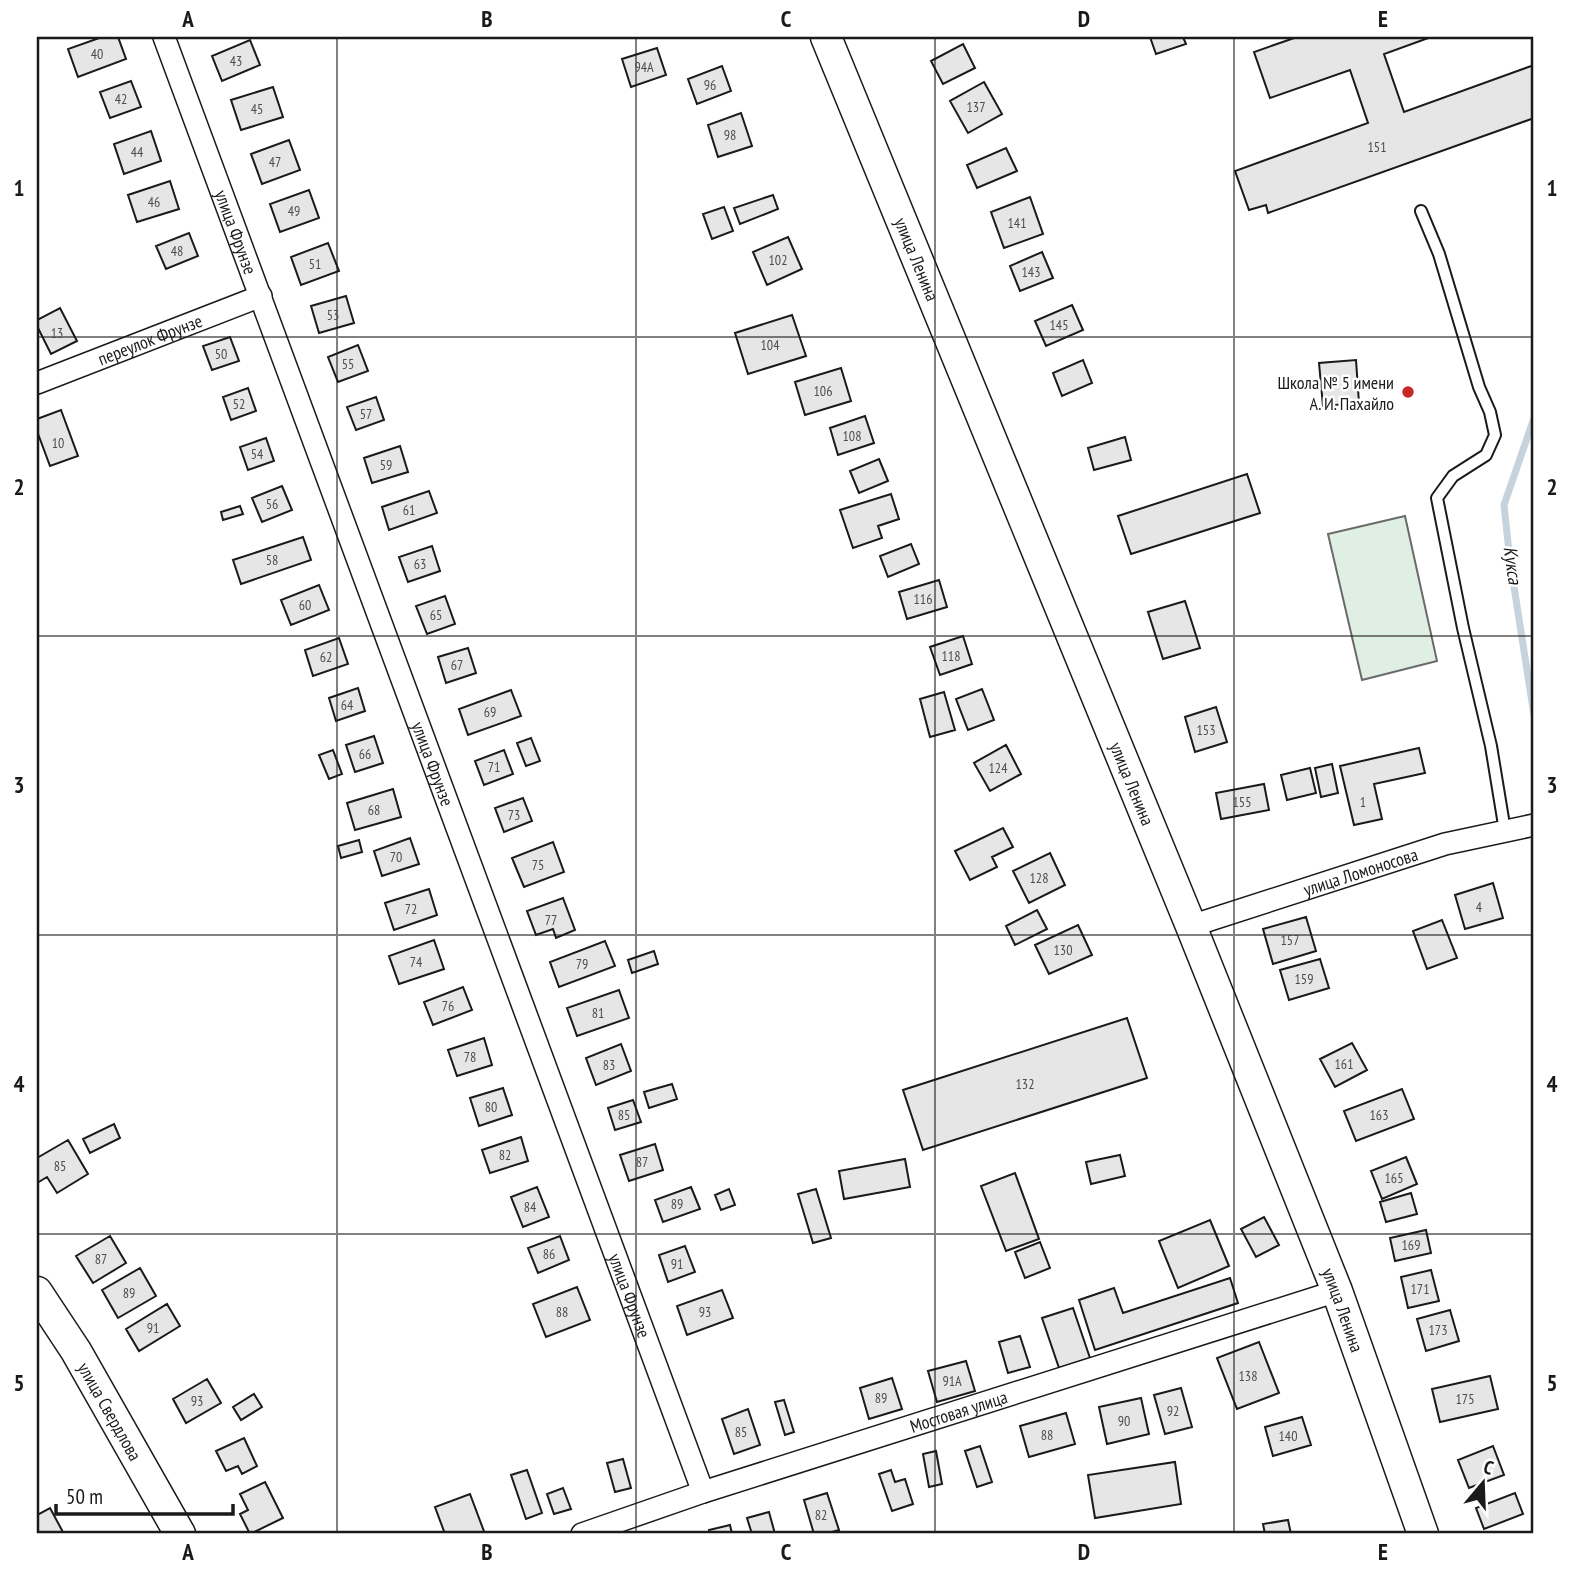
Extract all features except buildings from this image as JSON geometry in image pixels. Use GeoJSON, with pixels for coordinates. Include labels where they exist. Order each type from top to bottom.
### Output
{"type":"FeatureCollection","features":[{"type":"Feature","properties":{"kind":"street","name":"улица Фрунзе"},"geometry":{"type":"LineString","coordinates":[[164,37],[703,1492]]}},
{"type":"Feature","properties":{"kind":"street","name":"улица Ленина"},"geometry":{"type":"LineString","coordinates":[[826,37],[1191,926],[1337,1291],[1423,1534]]}},
{"type":"Feature","properties":{"kind":"street","name":"переулок Фрунзе"},"geometry":{"type":"LineString","coordinates":[[37,383],[261,296]]}},
{"type":"Feature","properties":{"kind":"street","name":"улица Ломоносова"},"geometry":{"type":"LineString","coordinates":[[1191,926],[1445,845],[1505,831],[1532,831]]}},
{"type":"Feature","properties":{"kind":"street","name":"Мостовая улица"},"geometry":{"type":"LineString","coordinates":[[582,1534],[703,1492],[1337,1291]]}},
{"type":"Feature","properties":{"kind":"street","name":"улица Свердлова"},"geometry":{"type":"LineString","coordinates":[[37,1293],[76,1351],[180,1534]]}},
{"type":"Feature","properties":{"kind":"lane"},"geometry":{"type":"LineString","coordinates":[[1421,211],[1439,254],[1495,435],[1486,455],[1453,476],[1437,498],[1462,628],[1491,746],[1505,831]]}},
{"type":"Feature","properties":{"kind":"green space"},"geometry":{"type":"Polygon","coordinates":[[[1405,516],[1437,661],[1362,680],[1328,534],[1405,516]]]}},
{"type":"Feature","properties":{"kind":"waterway","name":"Кукса"},"geometry":{"type":"LineString","coordinates":[[1534,418],[1504,505],[1534,715]]}},
{"type":"Feature","properties":{"kind":"place","name":"Школа № 5 имени А. И. Пахайло"},"geometry":{"type":"Point","coordinates":[1408,392]}}]}
